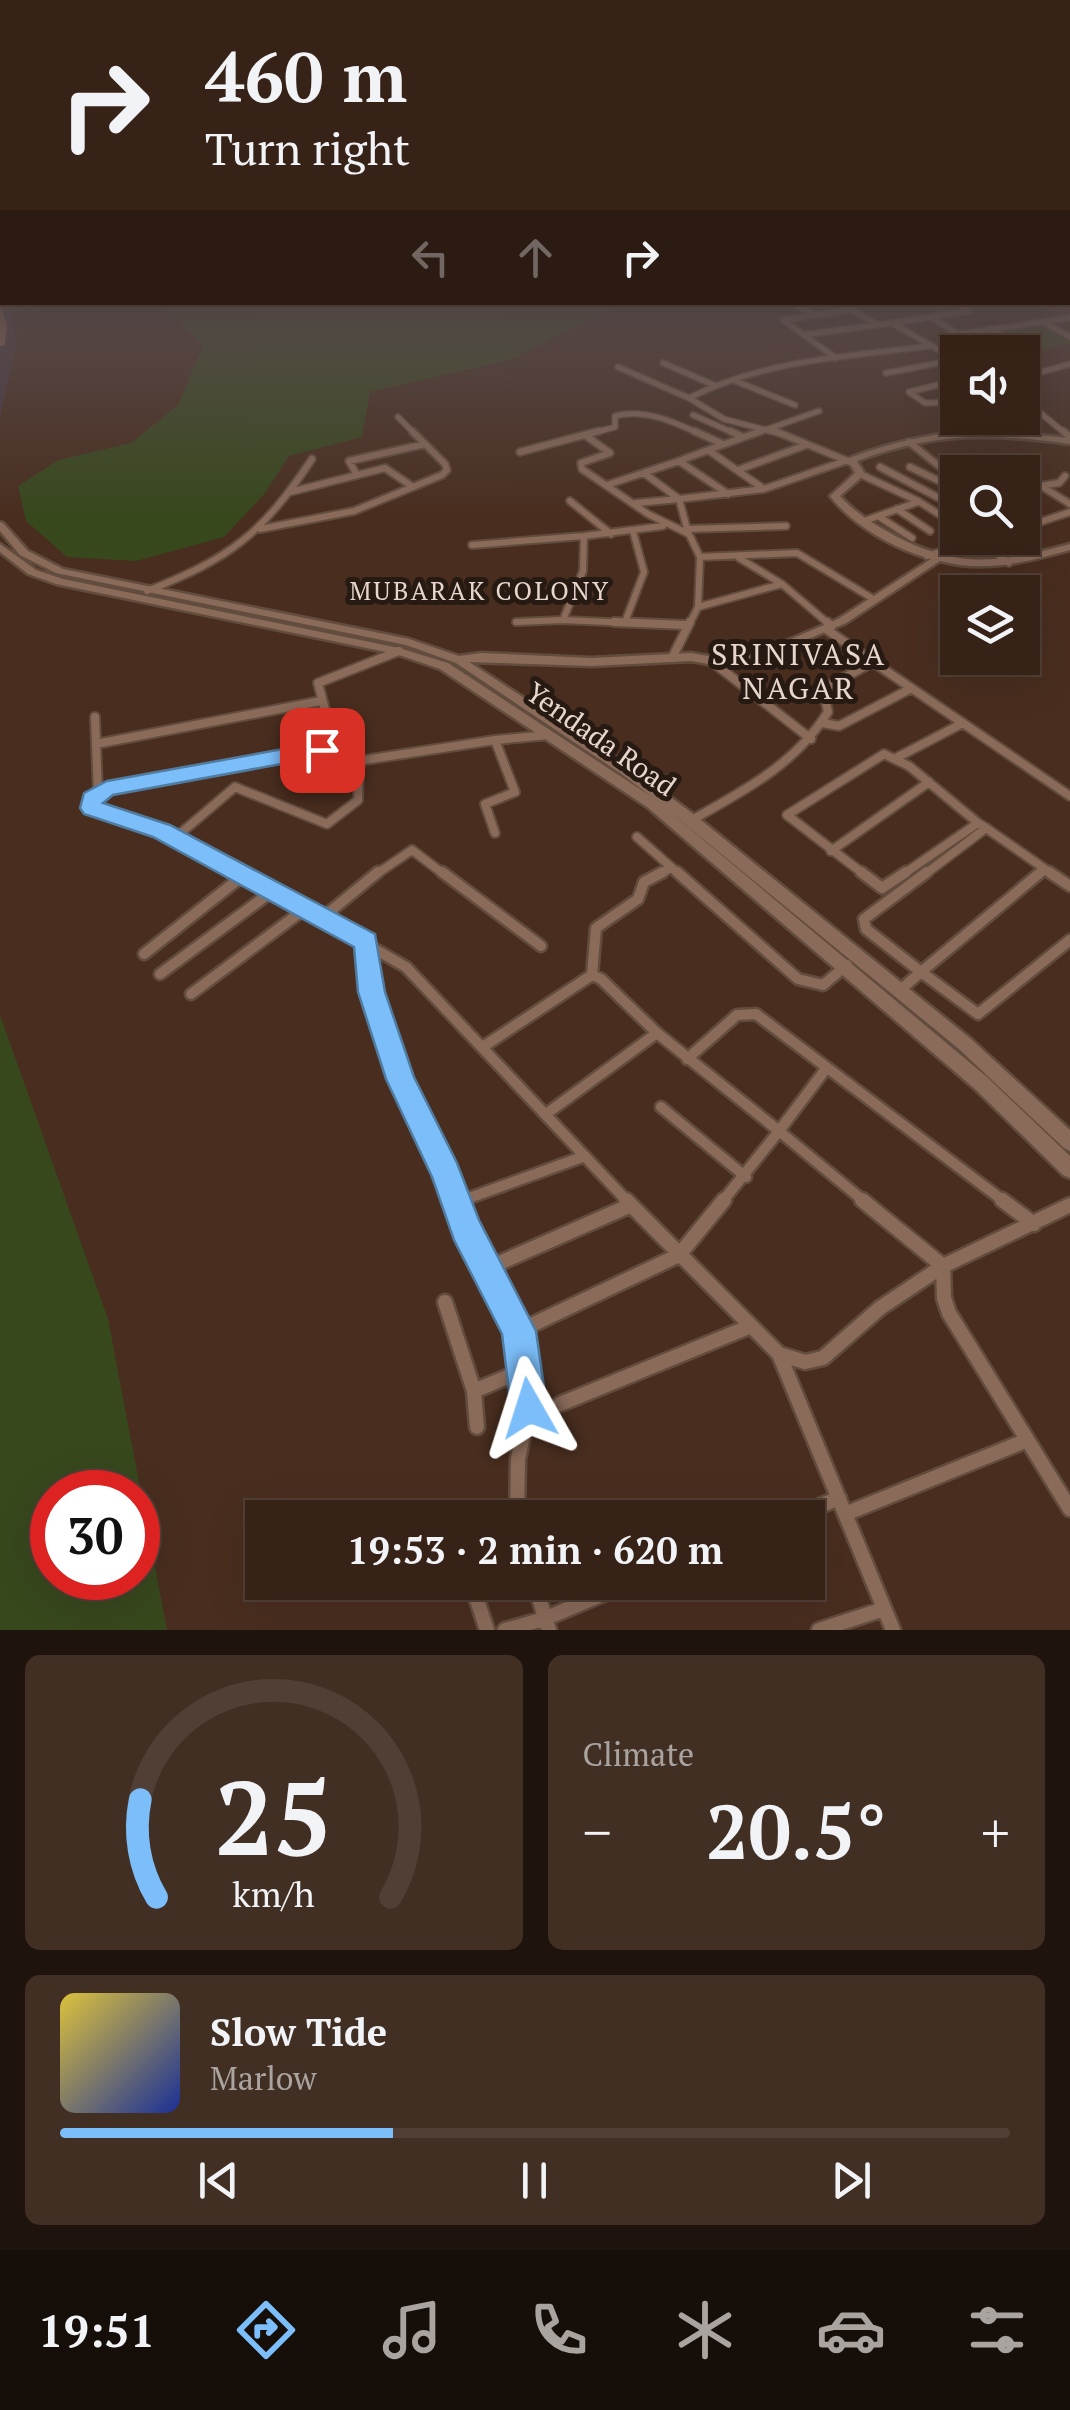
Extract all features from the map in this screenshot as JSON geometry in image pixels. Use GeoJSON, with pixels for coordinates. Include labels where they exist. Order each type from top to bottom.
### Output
{"type":"FeatureCollection","features":[{"type":"Feature","properties":{"kind":"main road"},"geometry":{"type":"LineString","coordinates":[[1070,439],[974,430],[908,442],[848,461],[860,474],[835,496],[864,521],[932,558],[985,566],[1070,547]]}},
{"type":"Feature","properties":{"kind":"main road","name":"Yendada Road"},"geometry":{"type":"LineString","coordinates":[[0,525],[24,553],[42,564],[89,580],[409,642],[450,662],[625,770],[852,961],[1070,1169]]}},
{"type":"Feature","properties":{"kind":"main road","name":"Yendada Road"},"geometry":{"type":"LineString","coordinates":[[0,547],[32,572],[79,587],[450,662],[548,735],[685,824]]}},
{"type":"Feature","properties":{"kind":"main road"},"geometry":{"type":"LineString","coordinates":[[450,662],[691,657],[715,664],[769,652],[829,628]]}},
{"type":"Feature","properties":{"kind":"main road"},"geometry":{"type":"LineString","coordinates":[[852,961],[900,990],[1070,1142]]}},
{"type":"Feature","properties":{"kind":"street"},"geometry":{"type":"LineString","coordinates":[[665,363],[714,386]]}},
{"type":"Feature","properties":{"kind":"street"},"geometry":{"type":"LineString","coordinates":[[688,398],[733,380],[812,363]]}},
{"type":"Feature","properties":{"kind":"street"},"geometry":{"type":"LineString","coordinates":[[886,373],[940,364]]}},
{"type":"Feature","properties":{"kind":"street"},"geometry":{"type":"LineString","coordinates":[[1040,373],[1070,364]]}},
{"type":"Feature","properties":{"kind":"street"},"geometry":{"type":"LineString","coordinates":[[618,367],[688,398],[724,420],[767,428],[848,461]]}},
{"type":"Feature","properties":{"kind":"street"},"geometry":{"type":"LineString","coordinates":[[733,380],[795,405]]}},
{"type":"Feature","properties":{"kind":"street"},"geometry":{"type":"LineString","coordinates":[[940,384],[908,392],[925,403],[940,403]]}},
{"type":"Feature","properties":{"kind":"street"},"geometry":{"type":"LineString","coordinates":[[520,452],[615,426],[615,416],[624,411],[642,412],[724,444]]}},
{"type":"Feature","properties":{"kind":"street"},"geometry":{"type":"LineString","coordinates":[[607,485],[819,411]]}},
{"type":"Feature","properties":{"kind":"street"},"geometry":{"type":"LineString","coordinates":[[1040,413],[1070,439]]}},
{"type":"Feature","properties":{"kind":"street"},"geometry":{"type":"LineString","coordinates":[[693,415],[742,437]]}},
{"type":"Feature","properties":{"kind":"street"},"geometry":{"type":"LineString","coordinates":[[260,529],[290,527],[333,516],[414,487],[447,470],[398,418]]}},
{"type":"Feature","properties":{"kind":"street"},"geometry":{"type":"LineString","coordinates":[[585,434],[610,454],[580,466],[663,526]]}},
{"type":"Feature","properties":{"kind":"street"},"geometry":{"type":"LineString","coordinates":[[908,442],[940,466]]}},
{"type":"Feature","properties":{"kind":"street"},"geometry":{"type":"LineString","coordinates":[[357,475],[349,462],[425,444]]}},
{"type":"Feature","properties":{"kind":"street"},"geometry":{"type":"LineString","coordinates":[[738,470],[806,445]]}},
{"type":"Feature","properties":{"kind":"street"},"geometry":{"type":"LineString","coordinates":[[708,450],[764,489]]}},
{"type":"Feature","properties":{"kind":"street"},"geometry":{"type":"LineString","coordinates":[[147,591],[223,559],[260,529],[312,459]]}},
{"type":"Feature","properties":{"kind":"street"},"geometry":{"type":"LineString","coordinates":[[636,503],[764,489],[848,461]]}},
{"type":"Feature","properties":{"kind":"street"},"geometry":{"type":"LineString","coordinates":[[679,462],[728,494]]}},
{"type":"Feature","properties":{"kind":"street"},"geometry":{"type":"LineString","coordinates":[[880,467],[940,499]]}},
{"type":"Feature","properties":{"kind":"street"},"geometry":{"type":"LineString","coordinates":[[910,467],[940,481]]}},
{"type":"Feature","properties":{"kind":"street"},"geometry":{"type":"LineString","coordinates":[[290,492],[389,468],[414,487]]}},
{"type":"Feature","properties":{"kind":"street"},"geometry":{"type":"LineString","coordinates":[[644,473],[680,498],[688,532],[700,557],[698,606],[672,658]]}},
{"type":"Feature","properties":{"kind":"street"},"geometry":{"type":"LineString","coordinates":[[860,474],[940,515]]}},
{"type":"Feature","properties":{"kind":"street"},"geometry":{"type":"LineString","coordinates":[[1041,486],[1063,482],[1064,476]]}},
{"type":"Feature","properties":{"kind":"street"},"geometry":{"type":"LineString","coordinates":[[1041,486],[1070,504]]}},
{"type":"Feature","properties":{"kind":"street"},"geometry":{"type":"LineString","coordinates":[[570,501],[611,534]]}},
{"type":"Feature","properties":{"kind":"street"},"geometry":{"type":"LineString","coordinates":[[864,521],[918,502]]}},
{"type":"Feature","properties":{"kind":"street"},"geometry":{"type":"LineString","coordinates":[[896,509],[930,531]]}},
{"type":"Feature","properties":{"kind":"street"},"geometry":{"type":"LineString","coordinates":[[1040,522],[1070,512]]}},
{"type":"Feature","properties":{"kind":"street"},"geometry":{"type":"LineString","coordinates":[[878,516],[912,538]]}},
{"type":"Feature","properties":{"kind":"street"},"geometry":{"type":"LineString","coordinates":[[472,545],[633,532],[663,526],[688,532],[786,526]]}},
{"type":"Feature","properties":{"kind":"street"},"geometry":{"type":"LineString","coordinates":[[625,622],[644,572],[641,549],[633,532]]}},
{"type":"Feature","properties":{"kind":"street"},"geometry":{"type":"LineString","coordinates":[[563,620],[583,571],[584,536]]}},
{"type":"Feature","properties":{"kind":"street"},"geometry":{"type":"LineString","coordinates":[[700,557],[797,553],[875,600]]}},
{"type":"Feature","properties":{"kind":"street"},"geometry":{"type":"LineString","coordinates":[[829,628],[940,555]]}},
{"type":"Feature","properties":{"kind":"street"},"geometry":{"type":"LineString","coordinates":[[999,555],[1009,563]]}},
{"type":"Feature","properties":{"kind":"street"},"geometry":{"type":"LineString","coordinates":[[737,557],[782,584],[829,628],[910,689],[1070,796]]}},
{"type":"Feature","properties":{"kind":"street"},"geometry":{"type":"LineString","coordinates":[[698,606],[782,584]]}},
{"type":"Feature","properties":{"kind":"street"},"geometry":{"type":"LineString","coordinates":[[516,622],[686,625]]}},
{"type":"Feature","properties":{"kind":"street"},"geometry":{"type":"LineString","coordinates":[[399,651],[324,679],[316,687],[333,740],[322,750],[98,793],[92,798],[92,808],[175,838],[366,941],[406,967],[484,1046],[631,1205],[779,1354],[893,1630]]}},
{"type":"Feature","properties":{"kind":"street"},"geometry":{"type":"LineString","coordinates":[[685,824],[758,784],[811,740],[828,712],[823,690],[834,680],[873,662]]}},
{"type":"Feature","properties":{"kind":"street"},"geometry":{"type":"LineString","coordinates":[[715,664],[811,740]]}},
{"type":"Feature","properties":{"kind":"street"},"geometry":{"type":"LineString","coordinates":[[823,722],[839,726],[910,689]]}},
{"type":"Feature","properties":{"kind":"street"},"geometry":{"type":"LineString","coordinates":[[96,744],[321,702]]}},
{"type":"Feature","properties":{"kind":"street"},"geometry":{"type":"LineString","coordinates":[[96,717],[98,793]]}},
{"type":"Feature","properties":{"kind":"street"},"geometry":{"type":"LineString","coordinates":[[896,758],[963,723]]}},
{"type":"Feature","properties":{"kind":"street"},"geometry":{"type":"LineString","coordinates":[[175,838],[235,787],[327,824],[358,800],[360,765],[364,760],[548,735]]}},
{"type":"Feature","properties":{"kind":"street"},"geometry":{"type":"LineString","coordinates":[[495,740],[515,792],[485,804],[495,834]]}},
{"type":"Feature","properties":{"kind":"street"},"geometry":{"type":"LineString","coordinates":[[982,825],[882,888],[787,815],[878,756],[896,758],[982,825],[1070,886]]}},
{"type":"Feature","properties":{"kind":"street"},"geometry":{"type":"LineString","coordinates":[[831,851],[929,782]]}},
{"type":"Feature","properties":{"kind":"street"},"geometry":{"type":"LineString","coordinates":[[982,825],[864,919],[866,928],[978,1014],[1067,948]]}},
{"type":"Feature","properties":{"kind":"street"},"geometry":{"type":"LineString","coordinates":[[637,837],[798,979],[823,985],[852,961]]}},
{"type":"Feature","properties":{"kind":"street"},"geometry":{"type":"LineString","coordinates":[[321,919],[398,856],[412,850],[541,946]]}},
{"type":"Feature","properties":{"kind":"street"},"geometry":{"type":"LineString","coordinates":[[592,976],[596,928],[638,899],[644,882],[672,868]]}},
{"type":"Feature","properties":{"kind":"street"},"geometry":{"type":"LineString","coordinates":[[900,990],[1045,868]]}},
{"type":"Feature","properties":{"kind":"street"},"geometry":{"type":"LineString","coordinates":[[144,954],[245,874]]}},
{"type":"Feature","properties":{"kind":"street"},"geometry":{"type":"LineString","coordinates":[[160,974],[274,890]]}},
{"type":"Feature","properties":{"kind":"street"},"geometry":{"type":"LineString","coordinates":[[191,994],[306,908]]}},
{"type":"Feature","properties":{"kind":"street"},"geometry":{"type":"LineString","coordinates":[[366,941],[372,992],[400,1079],[519,1331],[529,1408],[518,1459],[517,1500]]}},
{"type":"Feature","properties":{"kind":"street"},"geometry":{"type":"LineString","coordinates":[[484,1046],[592,976],[601,978],[687,1059],[943,1266],[944,1298],[949,1313],[1070,1509]]}},
{"type":"Feature","properties":{"kind":"street"},"geometry":{"type":"LineString","coordinates":[[687,1059],[738,1015],[756,1014],[825,1070],[1034,1224]]}},
{"type":"Feature","properties":{"kind":"street"},"geometry":{"type":"LineString","coordinates":[[546,1114],[657,1032]]}},
{"type":"Feature","properties":{"kind":"street"},"geometry":{"type":"LineString","coordinates":[[519,1331],[679,1255],[746,1177],[825,1070]]}},
{"type":"Feature","properties":{"kind":"street"},"geometry":{"type":"LineString","coordinates":[[660,1106],[746,1177]]}},
{"type":"Feature","properties":{"kind":"street"},"geometry":{"type":"LineString","coordinates":[[456,1202],[585,1156]]}},
{"type":"Feature","properties":{"kind":"street"},"geometry":{"type":"LineString","coordinates":[[488,1268],[631,1205]]}},
{"type":"Feature","properties":{"kind":"street"},"geometry":{"type":"LineString","coordinates":[[779,1354],[806,1362],[823,1358],[880,1308],[943,1266],[1070,1205]]}},
{"type":"Feature","properties":{"kind":"street"},"geometry":{"type":"LineString","coordinates":[[444,1302],[474,1391],[477,1427]]}},
{"type":"Feature","properties":{"kind":"street"},"geometry":{"type":"LineString","coordinates":[[560,1404],[751,1326]]}},
{"type":"Feature","properties":{"kind":"street"},"geometry":{"type":"LineString","coordinates":[[474,1391],[526,1369]]}},
{"type":"Feature","properties":{"kind":"street"},"geometry":{"type":"LineString","coordinates":[[846,1514],[1026,1440]]}},
{"type":"Feature","properties":{"kind":"street"},"geometry":{"type":"LineString","coordinates":[[825,1504],[839,1498]]}},
{"type":"Feature","properties":{"kind":"street"},"geometry":{"type":"LineString","coordinates":[[477,1600],[487,1630]]}},
{"type":"Feature","properties":{"kind":"street"},"geometry":{"type":"LineString","coordinates":[[540,1600],[547,1624]]}},
{"type":"Feature","properties":{"kind":"street"},"geometry":{"type":"LineString","coordinates":[[504,1630],[547,1624],[596,1600]]}},
{"type":"Feature","properties":{"kind":"street"},"geometry":{"type":"LineString","coordinates":[[819,1630],[884,1609]]}},
{"type":"Feature","properties":{"kind":"shaded area"},"geometry":{"type":"Polygon","coordinates":[[[0,363],[12,363],[0,418],[0,363]]]}},
{"type":"Feature","properties":{"kind":"green space"},"geometry":{"type":"Polygon","coordinates":[[[195,363],[497,363],[370,392],[362,437],[289,456],[265,493],[224,537],[136,561],[67,557],[26,521],[18,486],[58,460],[131,443],[178,405],[195,363]]]}},
{"type":"Feature","properties":{"kind":"green space"},"geometry":{"type":"Polygon","coordinates":[[[0,1015],[108,1319],[137,1470],[30,1470],[30,1600],[160,1600],[160,1593],[167,1630],[0,1630],[0,1015]]]}},
{"type":"Feature","properties":{"kind":"district","name":"MUBARAK COLONY"},"geometry":{"type":"Point","coordinates":[480,591]}},
{"type":"Feature","properties":{"kind":"district","name":"SRINIVASA NAGAR"},"geometry":{"type":"Point","coordinates":[799,672]}},
{"type":"Feature","properties":{"kind":"route"},"geometry":{"type":"LineString","coordinates":[[322,750],[107,788],[92,798],[92,808],[162,831],[366,941],[372,992],[400,1079],[446,1174],[466,1228],[519,1331],[529,1408]]}}]}
